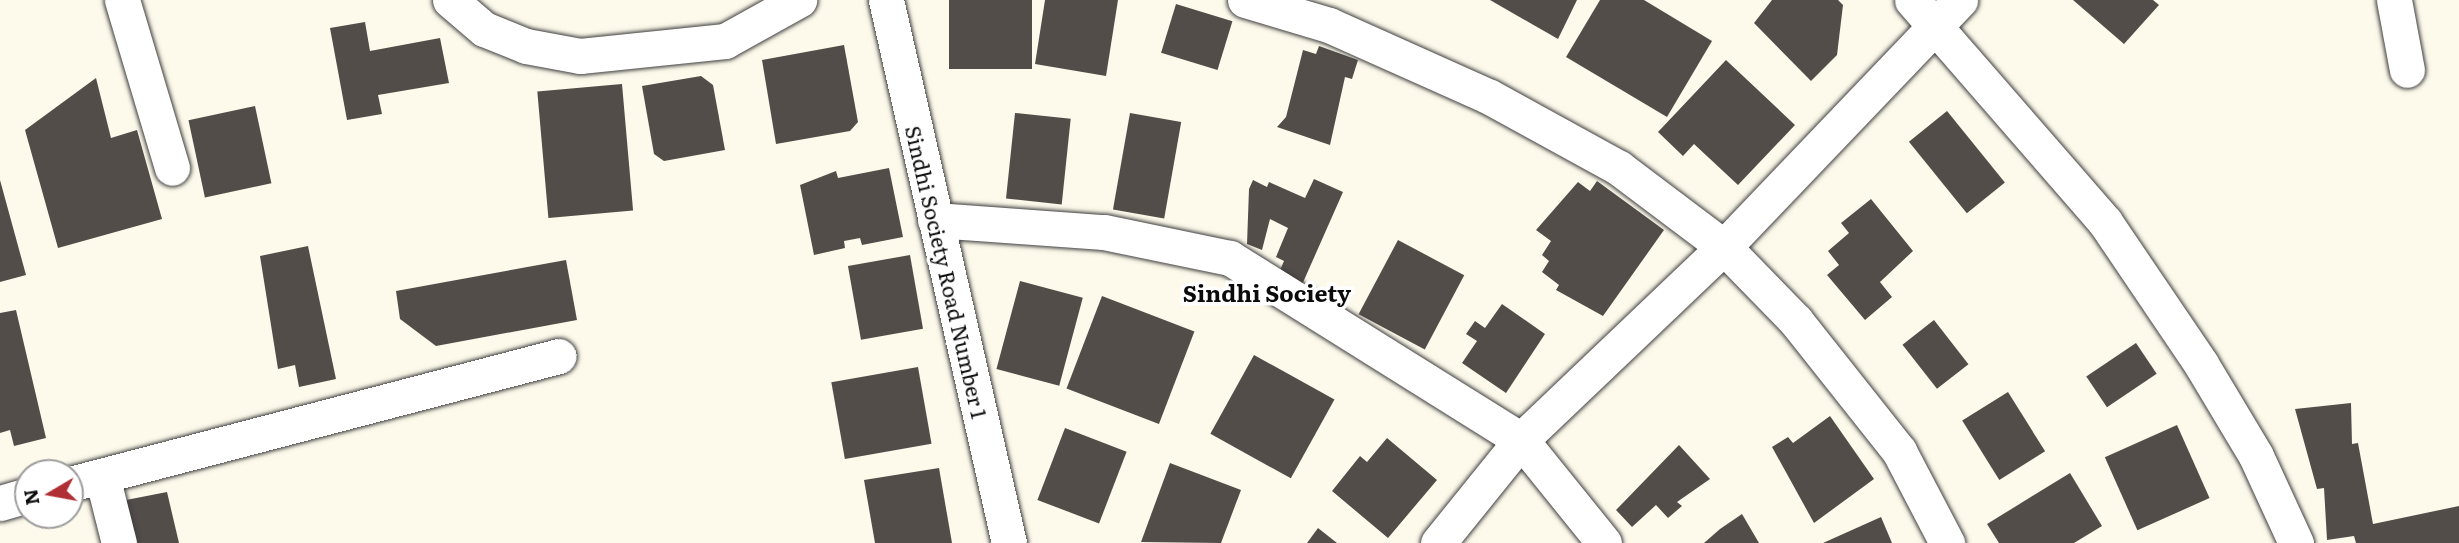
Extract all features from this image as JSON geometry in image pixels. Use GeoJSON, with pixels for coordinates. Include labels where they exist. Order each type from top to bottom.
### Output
{"type":"FeatureCollection","features":[{"type":"Feature","properties":{"kind":"street"},"geometry":{"type":"LineString","coordinates":[[122,0],[172,168]]}},
{"type":"Feature","properties":{"kind":"street"},"geometry":{"type":"LineString","coordinates":[[450,0],[484,29],[526,46],[580,56],[725,41],[799,0]]}},
{"type":"Feature","properties":{"kind":"street","name":"Sindhi Society Road Number 1"},"geometry":{"type":"LineString","coordinates":[[886,0],[1009,543]]}},
{"type":"Feature","properties":{"kind":"street"},"geometry":{"type":"LineString","coordinates":[[1245,0],[1298,8],[1502,104],[1619,168],[1724,247],[1796,321],[1899,451],[1947,543]]}},
{"type":"Feature","properties":{"kind":"street"},"geometry":{"type":"LineString","coordinates":[[1912,0],[1949,11],[2105,222],[2202,364],[2256,456],[2296,543]]}},
{"type":"Feature","properties":{"kind":"street"},"geometry":{"type":"LineString","coordinates":[[2394,0],[2407,70]]}},
{"type":"Feature","properties":{"kind":"street"},"geometry":{"type":"LineString","coordinates":[[1438,543],[1521,440],[1724,247],[1949,11]]}},
{"type":"Feature","properties":{"kind":"street"},"geometry":{"type":"LineString","coordinates":[[935,220],[1104,232],[1230,258],[1521,440],[1604,543]]}},
{"type":"Feature","properties":{"kind":"street"},"geometry":{"type":"LineString","coordinates":[[119,543],[86,480],[559,356]]}},
{"type":"Feature","properties":{"kind":"building"},"geometry":{"type":"Polygon","coordinates":[[[949,0],[1032,0],[1032,69],[949,69],[949,0]]]}},
{"type":"Feature","properties":{"kind":"building"},"geometry":{"type":"Polygon","coordinates":[[[1045,0],[1118,0],[1106,76],[1035,64],[1045,0]]]}},
{"type":"Feature","properties":{"kind":"building"},"geometry":{"type":"Polygon","coordinates":[[[1490,0],[1577,0],[1558,39],[1490,0]]]}},
{"type":"Feature","properties":{"kind":"building"},"geometry":{"type":"Polygon","coordinates":[[[1600,0],[1644,0],[1712,41],[1667,117],[1566,57],[1600,0]]]}},
{"type":"Feature","properties":{"kind":"building"},"geometry":{"type":"Polygon","coordinates":[[[1772,0],[1838,0],[1843,5],[1837,55],[1811,81],[1754,23],[1772,0]]]}},
{"type":"Feature","properties":{"kind":"building"},"geometry":{"type":"Polygon","coordinates":[[[2073,0],[2153,0],[2159,5],[2124,44],[2073,0]]]}},
{"type":"Feature","properties":{"kind":"building"},"geometry":{"type":"Polygon","coordinates":[[[1176,4],[1232,21],[1218,70],[1161,53],[1176,4]]]}},
{"type":"Feature","properties":{"kind":"building"},"geometry":{"type":"Polygon","coordinates":[[[365,22],[370,51],[440,38],[449,83],[378,95],[382,114],[347,120],[330,28],[365,22]]]}},
{"type":"Feature","properties":{"kind":"building"},"geometry":{"type":"Polygon","coordinates":[[[844,45],[858,122],[850,131],[776,144],[762,60],[844,45]]]}},
{"type":"Feature","properties":{"kind":"building"},"geometry":{"type":"Polygon","coordinates":[[[1319,46],[1358,60],[1352,79],[1345,77],[1330,145],[1277,127],[1286,117],[1303,50],[1316,54],[1319,46]]]}},
{"type":"Feature","properties":{"kind":"building"},"geometry":{"type":"Polygon","coordinates":[[[1726,60],[1795,125],[1738,185],[1694,144],[1683,156],[1658,132],[1726,60]]]}},
{"type":"Feature","properties":{"kind":"building"},"geometry":{"type":"Polygon","coordinates":[[[701,76],[713,85],[725,150],[664,161],[654,154],[642,86],[701,76]]]}},
{"type":"Feature","properties":{"kind":"building"},"geometry":{"type":"Polygon","coordinates":[[[96,78],[111,138],[137,130],[162,219],[58,248],[25,130],[96,78]]]}},
{"type":"Feature","properties":{"kind":"building"},"geometry":{"type":"Polygon","coordinates":[[[622,84],[633,211],[548,218],[537,91],[622,84]]]}},
{"type":"Feature","properties":{"kind":"building"},"geometry":{"type":"Polygon","coordinates":[[[255,106],[271,183],[205,197],[188,120],[255,106]]]}},
{"type":"Feature","properties":{"kind":"building"},"geometry":{"type":"Polygon","coordinates":[[[1947,111],[2005,182],[1967,213],[1909,142],[1947,111]]]}},
{"type":"Feature","properties":{"kind":"building"},"geometry":{"type":"Polygon","coordinates":[[[1015,113],[1071,119],[1062,204],[1006,199],[1015,113]]]}},
{"type":"Feature","properties":{"kind":"building"},"geometry":{"type":"Polygon","coordinates":[[[1130,113],[1181,122],[1164,219],[1113,210],[1130,113]]]}},
{"type":"Feature","properties":{"kind":"building"},"geometry":{"type":"Polygon","coordinates":[[[889,168],[903,237],[862,245],[860,238],[844,241],[845,248],[814,255],[800,185],[836,171],[838,178],[889,168]]]}},
{"type":"Feature","properties":{"kind":"building"},"geometry":{"type":"Polygon","coordinates":[[[1314,179],[1343,192],[1301,287],[1277,277],[1284,261],[1276,257],[1288,228],[1270,219],[1262,250],[1247,244],[1249,189],[1253,180],[1267,187],[1269,182],[1305,198],[1314,179]]]}},
{"type":"Feature","properties":{"kind":"building"},"geometry":{"type":"Polygon","coordinates":[[[0,180],[26,275],[0,282],[0,180]]]}},
{"type":"Feature","properties":{"kind":"building"},"geometry":{"type":"Polygon","coordinates":[[[1597,181],[1664,230],[1603,316],[1556,290],[1559,285],[1542,272],[1549,261],[1542,255],[1551,241],[1536,230],[1578,182],[1590,191],[1597,181]]]}},
{"type":"Feature","properties":{"kind":"building"},"geometry":{"type":"Polygon","coordinates":[[[1871,199],[1913,251],[1880,282],[1892,297],[1865,320],[1827,275],[1839,265],[1828,251],[1849,233],[1841,223],[1871,199]]]}},
{"type":"Feature","properties":{"kind":"building"},"geometry":{"type":"Polygon","coordinates":[[[1398,240],[1464,275],[1425,349],[1359,314],[1398,240]]]}},
{"type":"Feature","properties":{"kind":"building"},"geometry":{"type":"Polygon","coordinates":[[[308,246],[336,379],[299,387],[295,365],[278,369],[260,256],[308,246]]]}},
{"type":"Feature","properties":{"kind":"building"},"geometry":{"type":"Polygon","coordinates":[[[910,255],[923,329],[861,340],[848,266],[910,255]]]}},
{"type":"Feature","properties":{"kind":"building"},"geometry":{"type":"Polygon","coordinates":[[[566,260],[577,320],[436,346],[400,319],[396,291],[566,260]]]}},
{"type":"Feature","properties":{"kind":"building"},"geometry":{"type":"Polygon","coordinates":[[[1020,281],[1083,298],[1059,386],[996,369],[1020,281]]]}},
{"type":"Feature","properties":{"kind":"building"},"geometry":{"type":"Polygon","coordinates":[[[1102,296],[1194,331],[1159,424],[1067,388],[1102,296]]]}},
{"type":"Feature","properties":{"kind":"building"},"geometry":{"type":"Polygon","coordinates":[[[1502,304],[1545,334],[1506,393],[1462,363],[1477,341],[1466,334],[1475,321],[1485,328],[1502,304]]]}},
{"type":"Feature","properties":{"kind":"building"},"geometry":{"type":"Polygon","coordinates":[[[16,310],[46,438],[14,446],[10,430],[0,433],[0,313],[16,310]]]}},
{"type":"Feature","properties":{"kind":"building"},"geometry":{"type":"Polygon","coordinates":[[[1934,320],[1968,364],[1937,389],[1902,345],[1934,320]]]}},
{"type":"Feature","properties":{"kind":"building"},"geometry":{"type":"Polygon","coordinates":[[[2136,343],[2157,374],[2107,407],[2086,377],[2136,343]]]}},
{"type":"Feature","properties":{"kind":"building"},"geometry":{"type":"Polygon","coordinates":[[[1254,355],[1334,400],[1291,478],[1210,434],[1254,355]]]}},
{"type":"Feature","properties":{"kind":"building"},"geometry":{"type":"Polygon","coordinates":[[[918,367],[932,444],[845,459],[831,382],[918,367]]]}},
{"type":"Feature","properties":{"kind":"building"},"geometry":{"type":"Polygon","coordinates":[[[2008,392],[2045,451],[1999,480],[1962,421],[2008,392]]]}},
{"type":"Feature","properties":{"kind":"building"},"geometry":{"type":"Polygon","coordinates":[[[2351,403],[2352,444],[2358,443],[2373,524],[2459,506],[2459,543],[2356,543],[2354,536],[2327,540],[2324,488],[2317,489],[2295,409],[2351,403]]]}},
{"type":"Feature","properties":{"kind":"building"},"geometry":{"type":"Polygon","coordinates":[[[1830,416],[1874,479],[1814,523],[1772,447],[1788,437],[1793,443],[1830,416]]]}},
{"type":"Feature","properties":{"kind":"building"},"geometry":{"type":"Polygon","coordinates":[[[2177,425],[2210,498],[2137,530],[2105,457],[2177,425]]]}},
{"type":"Feature","properties":{"kind":"building"},"geometry":{"type":"Polygon","coordinates":[[[1065,428],[1127,452],[1099,524],[1037,500],[1065,428]]]}},
{"type":"Feature","properties":{"kind":"building"},"geometry":{"type":"Polygon","coordinates":[[[1387,438],[1437,480],[1388,538],[1332,491],[1360,456],[1367,462],[1387,438]]]}},
{"type":"Feature","properties":{"kind":"building"},"geometry":{"type":"Polygon","coordinates":[[[1679,445],[1710,479],[1677,502],[1682,506],[1668,518],[1656,505],[1632,527],[1616,510],[1679,445]]]}},
{"type":"Feature","properties":{"kind":"building"},"geometry":{"type":"Polygon","coordinates":[[[1170,463],[1241,490],[1221,543],[1141,542],[1170,463]]]}},
{"type":"Feature","properties":{"kind":"building"},"geometry":{"type":"Polygon","coordinates":[[[939,468],[952,543],[875,543],[864,480],[939,468]]]}},
{"type":"Feature","properties":{"kind":"building"},"geometry":{"type":"Polygon","coordinates":[[[2070,473],[2102,526],[2074,543],[1999,543],[1987,524],[2070,473]]]}},
{"type":"Feature","properties":{"kind":"building"},"geometry":{"type":"Polygon","coordinates":[[[167,492],[179,543],[129,543],[121,501],[167,492]]]}},
{"type":"Feature","properties":{"kind":"building"},"geometry":{"type":"Polygon","coordinates":[[[1742,514],[1759,543],[1704,543],[1720,529],[1742,514]]]}},
{"type":"Feature","properties":{"kind":"building"},"geometry":{"type":"Polygon","coordinates":[[[1881,517],[1892,543],[1823,543],[1881,517]]]}},
{"type":"Feature","properties":{"kind":"building"},"geometry":{"type":"Polygon","coordinates":[[[1318,528],[1337,543],[1307,543],[1318,528]]]}},
{"type":"Feature","properties":{"kind":"district","name":"Sindhi Society"},"geometry":{"type":"Point","coordinates":[1267,292]}}]}
